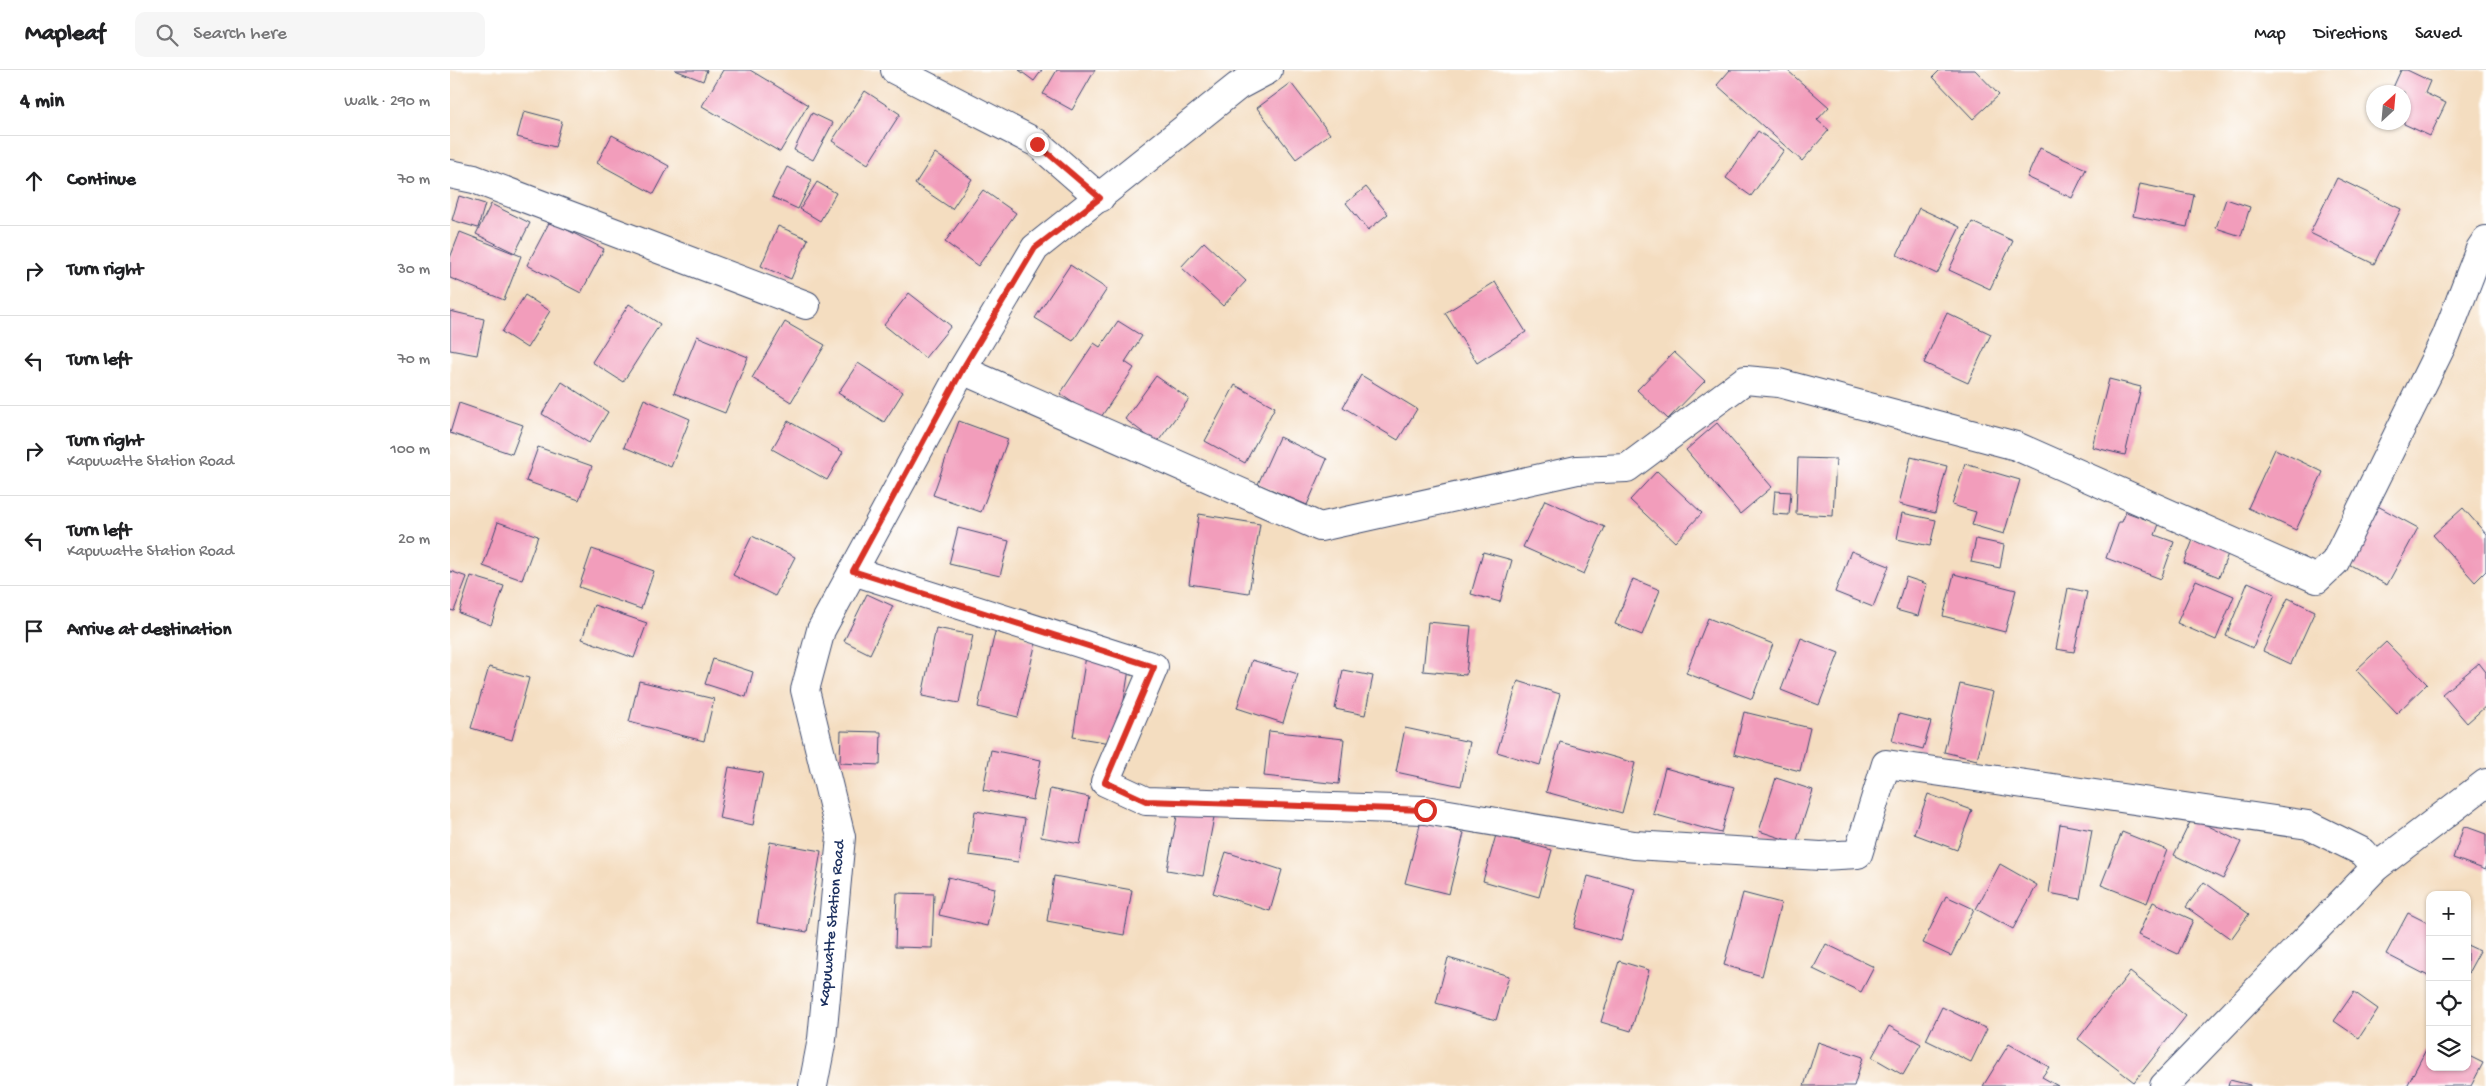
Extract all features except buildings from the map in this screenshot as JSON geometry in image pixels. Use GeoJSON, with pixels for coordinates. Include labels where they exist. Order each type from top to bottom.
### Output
{"type":"FeatureCollection","features":[{"type":"Feature","properties":{"kind":"street"},"geometry":{"type":"LineString","coordinates":[[895,70],[1037,144],[1100,198]]}},
{"type":"Feature","properties":{"kind":"street","name":"Kapuwatte Station Road"},"geometry":{"type":"LineString","coordinates":[[813,1086],[822,1039],[841,837],[805,690],[821,630],[962,370],[1035,248],[1238,86],[1268,70]]}},
{"type":"Feature","properties":{"kind":"street"},"geometry":{"type":"LineString","coordinates":[[450,174],[474,179],[806,305]]}},
{"type":"Feature","properties":{"kind":"street"},"geometry":{"type":"LineString","coordinates":[[962,370],[1320,527],[1577,470],[1627,468],[1745,380],[1779,383],[2016,446],[2317,580],[2335,562],[2446,337],[2480,248],[2486,240]]}},
{"type":"Feature","properties":{"kind":"street"},"geometry":{"type":"LineString","coordinates":[[853,571],[1154,667],[1105,782],[1146,801],[1425,810],[1634,845],[1820,856],[1858,854],[1886,764],[2308,825],[2362,852],[2376,867]]}},
{"type":"Feature","properties":{"kind":"street"},"geometry":{"type":"LineString","coordinates":[[2164,1086],[2376,867],[2486,784]]}},
{"type":"Feature","properties":{"kind":"route"},"geometry":{"type":"LineString","coordinates":[[1037,144],[1100,198],[1035,248],[962,370],[853,571],[1154,667],[1105,782],[1146,801],[1425,810]]}}]}
